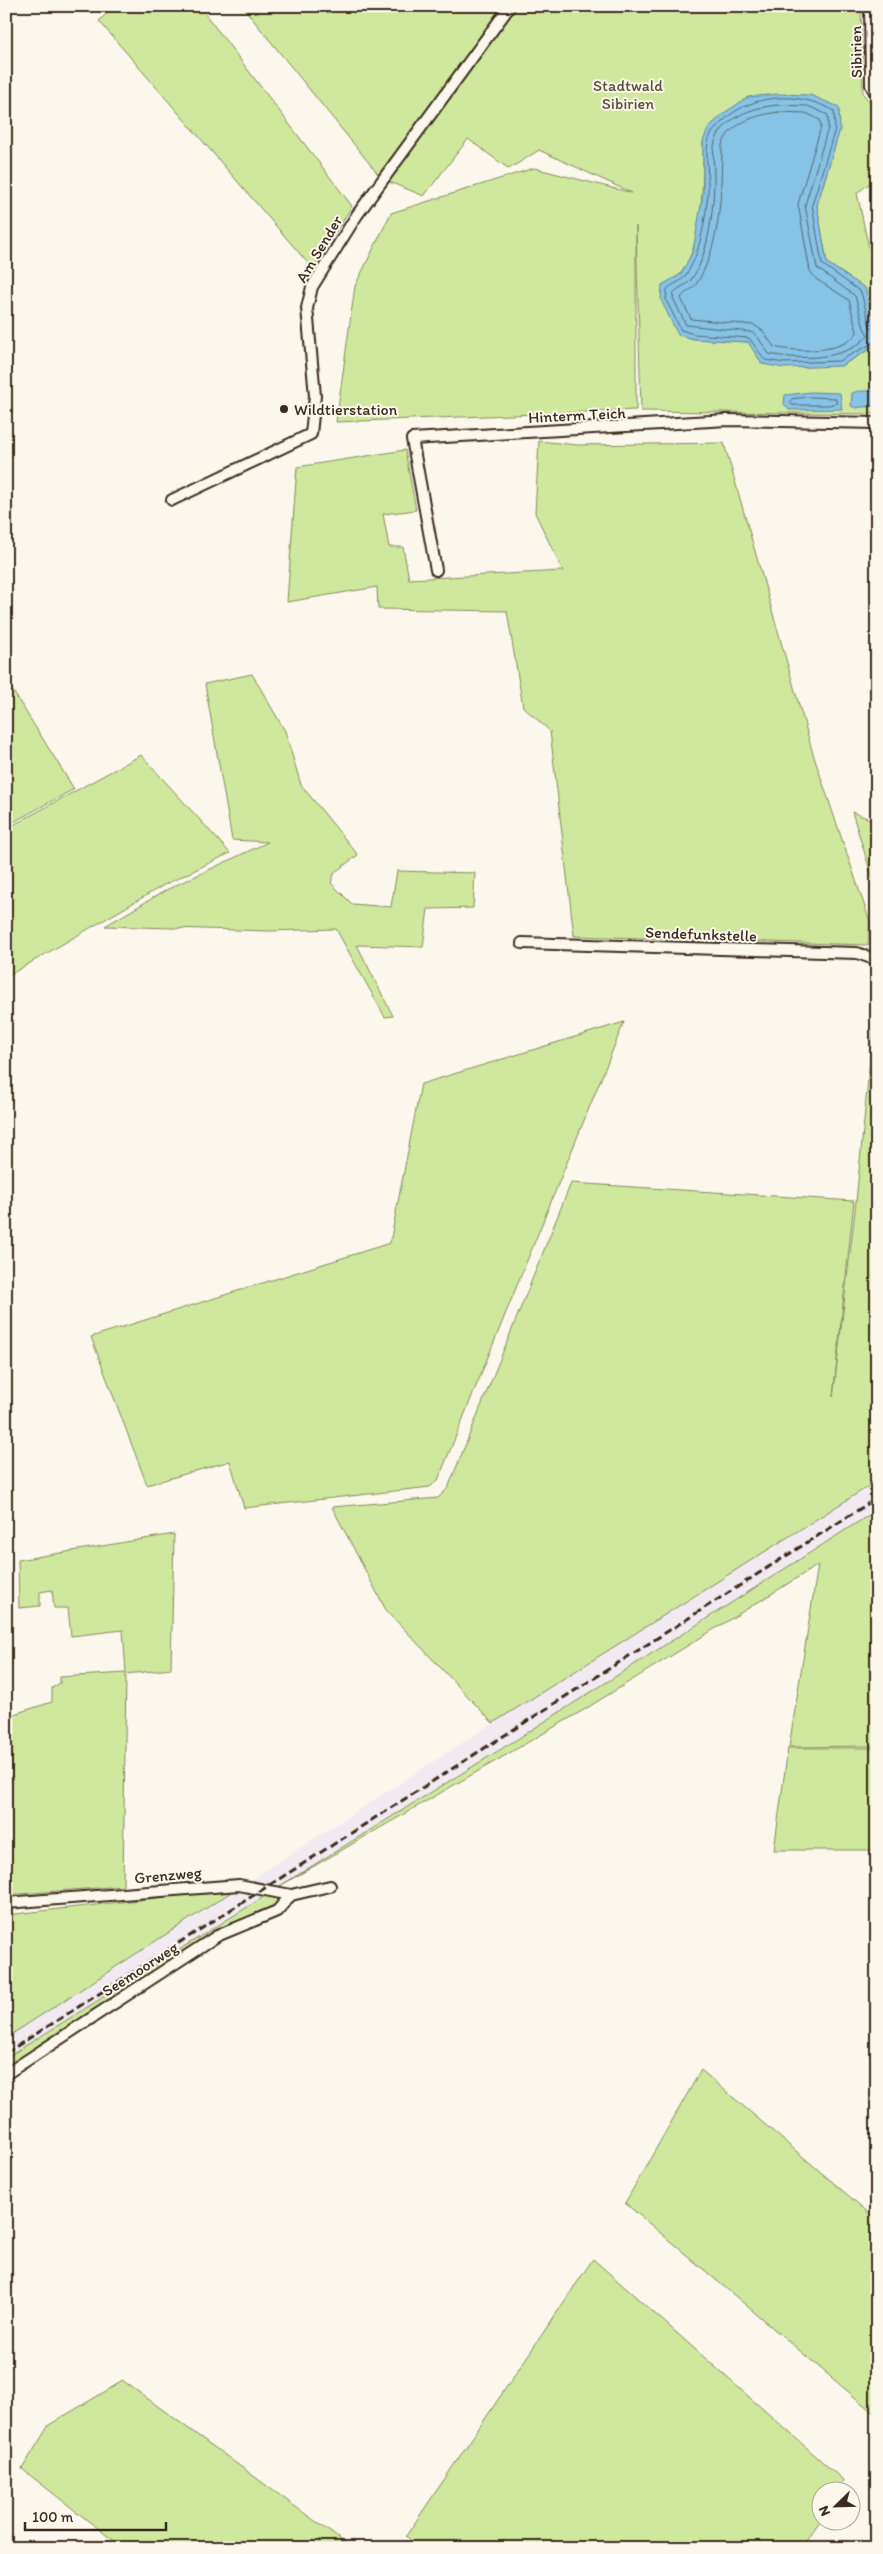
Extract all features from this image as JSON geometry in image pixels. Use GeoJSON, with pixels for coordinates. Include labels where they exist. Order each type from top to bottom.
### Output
{"type":"FeatureCollection","features":[{"type":"Feature","properties":{"kind":"street","name":"Am Sender"},"geometry":{"type":"LineString","coordinates":[[172,500],[311,434],[315,396],[307,308],[312,287],[357,215],[510,6]]}},
{"type":"Feature","properties":{"kind":"street","name":"Sibirien"},"geometry":{"type":"LineString","coordinates":[[870,6],[871,85],[877,96]]}},
{"type":"Feature","properties":{"kind":"street","name":"Hinterm Teich"},"geometry":{"type":"LineString","coordinates":[[436,570],[412,439],[726,420],[877,423]]}},
{"type":"Feature","properties":{"kind":"street","name":"Sendefunkstelle"},"geometry":{"type":"LineString","coordinates":[[522,943],[857,953],[877,960]]}},
{"type":"Feature","properties":{"kind":"street","name":"Grenzweg"},"geometry":{"type":"LineString","coordinates":[[6,1903],[238,1885],[291,1895],[330,1886]]}},
{"type":"Feature","properties":{"kind":"street","name":"Seemoorweg"},"geometry":{"type":"LineString","coordinates":[[6,2074],[217,1936],[277,1911],[291,1895]]}},
{"type":"Feature","properties":{"kind":"shaded area"},"geometry":{"type":"Polygon","coordinates":[[[877,1481],[877,1510],[519,1738],[6,2058],[6,2038],[493,1723],[877,1481]]]}},
{"type":"Feature","properties":{"kind":"green space"},"geometry":{"type":"Polygon","coordinates":[[[114,6],[199,6],[352,206],[313,269],[99,21],[114,6]]]}},
{"type":"Feature","properties":{"kind":"green space","name":"Stadtwald Sibirien"},"geometry":{"type":"Polygon","coordinates":[[[242,6],[861,6],[863,94],[877,109],[877,178],[857,193],[877,286],[877,334],[865,288],[827,263],[817,205],[840,129],[703,141],[701,210],[694,245],[689,260],[681,273],[662,285],[694,339],[748,342],[841,366],[877,345],[877,393],[873,391],[867,407],[877,405],[877,414],[641,411],[636,226],[636,410],[336,422],[355,286],[391,213],[534,168],[632,193],[539,150],[509,169],[468,139],[424,196],[382,179],[242,6]]]}},
{"type":"Feature","properties":{"kind":"green space"},"geometry":{"type":"Polygon","coordinates":[[[539,441],[577,445],[724,443],[814,757],[870,922],[868,945],[574,936],[550,731],[523,707],[507,611],[378,609],[377,587],[287,602],[297,467],[405,450],[416,510],[383,514],[389,547],[403,547],[409,579],[563,571],[535,513],[539,441]]]}},
{"type":"Feature","properties":{"kind":"green space"},"geometry":{"type":"Polygon","coordinates":[[[252,674],[285,731],[301,785],[358,855],[335,872],[331,883],[352,904],[391,907],[397,871],[475,873],[473,908],[428,909],[423,947],[357,945],[393,1016],[385,1017],[336,929],[269,931],[105,926],[168,889],[268,842],[232,840],[205,684],[252,674]]]}},
{"type":"Feature","properties":{"kind":"green space"},"geometry":{"type":"Polygon","coordinates":[[[6,680],[74,789],[6,826],[6,680]]]}},
{"type":"Feature","properties":{"kind":"green space"},"geometry":{"type":"Polygon","coordinates":[[[141,755],[230,853],[164,885],[6,977],[6,829],[141,755]]]}},
{"type":"Feature","properties":{"kind":"green space"},"geometry":{"type":"Polygon","coordinates":[[[852,812],[877,822],[877,893],[852,812]]]}},
{"type":"Feature","properties":{"kind":"green space"},"geometry":{"type":"Polygon","coordinates":[[[877,987],[877,1481],[493,1723],[386,1610],[332,1507],[438,1498],[448,1488],[571,1183],[854,1201],[833,1397],[856,1202],[877,987]]]}},
{"type":"Feature","properties":{"kind":"green space"},"geometry":{"type":"Polygon","coordinates":[[[624,1022],[438,1480],[430,1487],[244,1508],[230,1461],[147,1485],[91,1337],[390,1243],[421,1084],[624,1022]]]}},
{"type":"Feature","properties":{"kind":"green space"},"geometry":{"type":"Polygon","coordinates":[[[877,1510],[877,1746],[789,1747],[818,1565],[582,1711],[278,1887],[519,1738],[877,1510]]]}},
{"type":"Feature","properties":{"kind":"green space"},"geometry":{"type":"Polygon","coordinates":[[[174,1534],[171,1669],[126,1674],[123,1886],[6,1895],[14,1714],[52,1702],[52,1688],[60,1683],[60,1677],[126,1673],[123,1630],[71,1636],[68,1608],[54,1608],[52,1590],[40,1592],[40,1606],[19,1608],[18,1560],[174,1534]]]}},
{"type":"Feature","properties":{"kind":"green space"},"geometry":{"type":"Polygon","coordinates":[[[788,1748],[877,1748],[877,1850],[774,1850],[788,1748]]]}},
{"type":"Feature","properties":{"kind":"green space"},"geometry":{"type":"Polygon","coordinates":[[[236,1889],[6,2038],[6,1915],[236,1889]]]}},
{"type":"Feature","properties":{"kind":"green space"},"geometry":{"type":"Polygon","coordinates":[[[265,1896],[280,1899],[280,1903],[215,1934],[6,2070],[6,2058],[265,1896]]]}},
{"type":"Feature","properties":{"kind":"green space"},"geometry":{"type":"Polygon","coordinates":[[[701,2070],[877,2220],[877,2416],[625,2203],[701,2070]]]}},
{"type":"Feature","properties":{"kind":"green space"},"geometry":{"type":"Polygon","coordinates":[[[593,2259],[843,2480],[842,2482],[810,2482],[810,2532],[812,2532],[801,2548],[420,2548],[406,2536],[593,2259]]]}},
{"type":"Feature","properties":{"kind":"green space"},"geometry":{"type":"Polygon","coordinates":[[[122,2380],[352,2548],[123,2548],[22,2469],[49,2425],[122,2380]]]}},
{"type":"Feature","properties":{"kind":"water"},"geometry":{"type":"Polygon","coordinates":[[[778,94],[810,95],[839,107],[840,129],[817,205],[827,263],[865,288],[877,334],[877,345],[841,366],[784,368],[762,364],[748,342],[694,339],[678,335],[661,300],[662,285],[681,274],[693,251],[703,193],[703,141],[709,127],[724,113],[748,97],[778,94]]]}},
{"type":"Feature","properties":{"kind":"water"},"geometry":{"type":"Polygon","coordinates":[[[873,391],[877,393],[877,405],[856,408],[851,406],[852,393],[873,391]]]}},
{"type":"Feature","properties":{"kind":"water"},"geometry":{"type":"Polygon","coordinates":[[[811,392],[840,393],[842,409],[789,410],[784,404],[785,395],[811,392]]]}},
{"type":"Feature","properties":{"kind":"railway"},"geometry":{"type":"LineString","coordinates":[[6,2053],[877,1498]]}},
{"type":"Feature","properties":{"kind":"place","name":"Wildtierstation"},"geometry":{"type":"Point","coordinates":[284,409]}}]}
